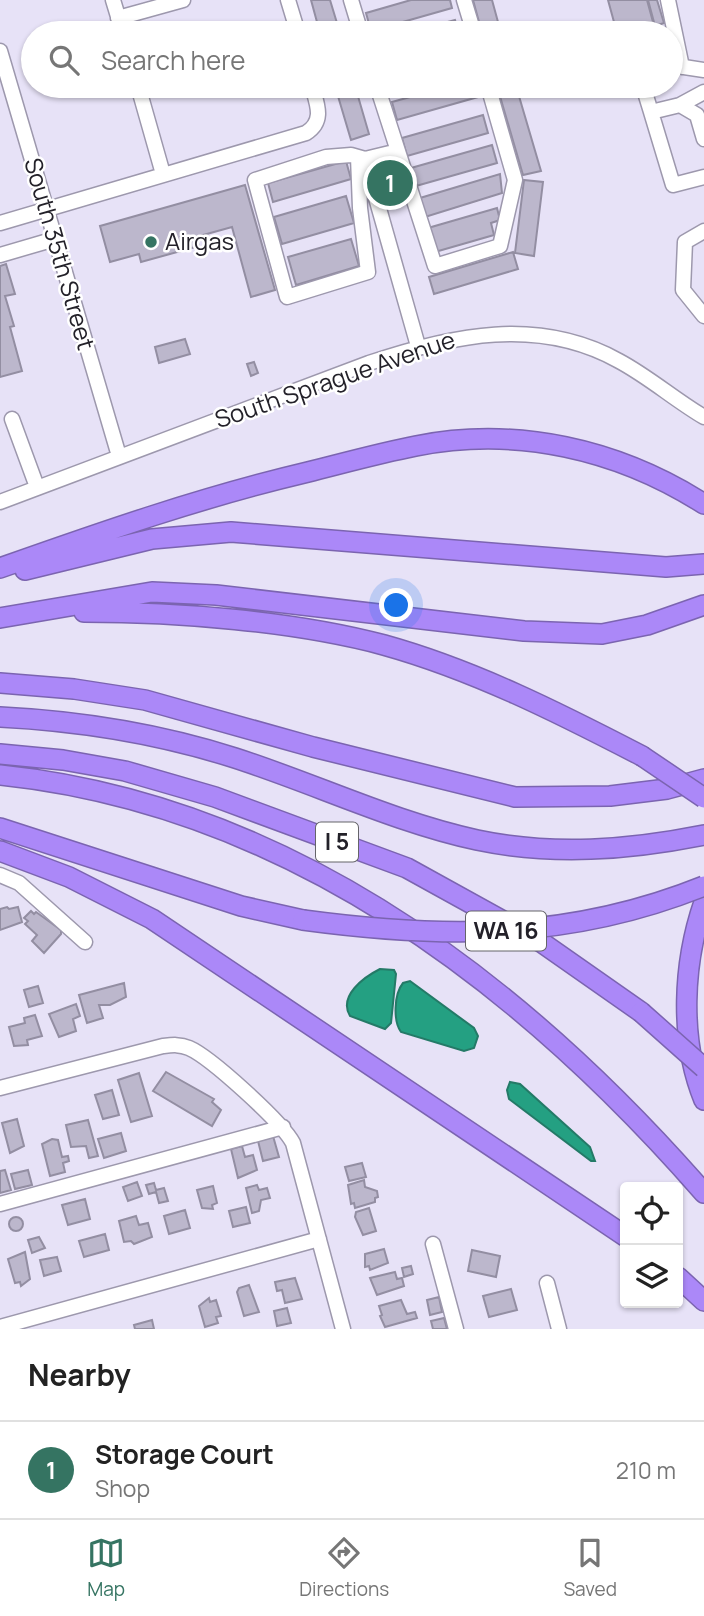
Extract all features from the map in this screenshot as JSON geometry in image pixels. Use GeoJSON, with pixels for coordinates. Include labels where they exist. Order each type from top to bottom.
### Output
{"type":"FeatureCollection","features":[{"type":"Feature","properties":{"kind":"highway"},"geometry":{"type":"LineString","coordinates":[[0,568],[210,496],[444,442],[527,441],[590,452],[651,474],[704,504]]}},
{"type":"Feature","properties":{"kind":"highway"},"geometry":{"type":"LineString","coordinates":[[0,576],[152,539],[231,532],[666,567],[704,564]]}},
{"type":"Feature","properties":{"kind":"highway"},"geometry":{"type":"LineString","coordinates":[[0,618],[152,592],[216,595],[524,631],[602,634],[647,625],[704,605]]}},
{"type":"Feature","properties":{"kind":"highway"},"geometry":{"type":"LineString","coordinates":[[27,612],[172,615],[318,631],[384,645],[506,689],[642,756],[704,798]]}},
{"type":"Feature","properties":{"kind":"highway"},"geometry":{"type":"LineString","coordinates":[[0,683],[74,689],[145,700],[313,747],[515,797],[610,796],[667,789],[704,779]]}},
{"type":"Feature","properties":{"kind":"highway"},"geometry":{"type":"LineString","coordinates":[[0,717],[88,726],[203,748],[434,829],[479,841],[570,850],[618,849],[704,835]]}},
{"type":"Feature","properties":{"kind":"highway","name":"I 5"},"geometry":{"type":"LineString","coordinates":[[0,754],[125,771],[215,797],[407,868],[541,942],[641,1013],[704,1068]]}},
{"type":"Feature","properties":{"kind":"highway"},"geometry":{"type":"LineString","coordinates":[[0,775],[81,790],[178,816],[291,861],[391,913],[464,964],[543,1028],[615,1098],[704,1194]]}},
{"type":"Feature","properties":{"kind":"highway","name":"WA 16"},"geometry":{"type":"LineString","coordinates":[[0,828],[241,906],[303,920],[443,934],[541,928],[616,914],[704,886]]}},
{"type":"Feature","properties":{"kind":"highway"},"geometry":{"type":"LineString","coordinates":[[0,851],[69,877],[152,919],[620,1233]]}},
{"type":"Feature","properties":{"kind":"highway"},"geometry":{"type":"LineString","coordinates":[[704,902],[690,956],[687,1001],[691,1049],[704,1100]]}},
{"type":"Feature","properties":{"kind":"highway"},"geometry":{"type":"LineString","coordinates":[[683,1282],[704,1301]]}},
{"type":"Feature","properties":{"kind":"street"},"geometry":{"type":"LineString","coordinates":[[113,0],[119,21]]}},
{"type":"Feature","properties":{"kind":"street"},"geometry":{"type":"LineString","coordinates":[[118,18],[183,0]]}},
{"type":"Feature","properties":{"kind":"street"},"geometry":{"type":"LineString","coordinates":[[288,0],[294,21]]}},
{"type":"Feature","properties":{"kind":"street"},"geometry":{"type":"LineString","coordinates":[[351,0],[357,21]]}},
{"type":"Feature","properties":{"kind":"street"},"geometry":{"type":"LineString","coordinates":[[464,0],[470,21]]}},
{"type":"Feature","properties":{"kind":"street"},"geometry":{"type":"LineString","coordinates":[[668,0],[671,21]]}},
{"type":"Feature","properties":{"kind":"street","name":"South 35th Street"},"geometry":{"type":"LineString","coordinates":[[1,61],[118,456]]}},
{"type":"Feature","properties":{"kind":"street"},"geometry":{"type":"LineString","coordinates":[[683,67],[704,70]]}},
{"type":"Feature","properties":{"kind":"street"},"geometry":{"type":"LineString","coordinates":[[141,98],[163,174]]}},
{"type":"Feature","properties":{"kind":"street"},"geometry":{"type":"LineString","coordinates":[[0,223],[309,131],[319,118],[315,98]]}},
{"type":"Feature","properties":{"kind":"street"},"geometry":{"type":"LineString","coordinates":[[381,98],[435,266],[500,246],[515,180],[491,98]]}},
{"type":"Feature","properties":{"kind":"street"},"geometry":{"type":"LineString","coordinates":[[646,98],[673,185],[704,177]]}},
{"type":"Feature","properties":{"kind":"street"},"geometry":{"type":"LineString","coordinates":[[650,112],[692,99],[704,139]]}},
{"type":"Feature","properties":{"kind":"street"},"geometry":{"type":"LineString","coordinates":[[361,158],[360,208],[369,272],[287,297],[255,180],[326,157],[361,158],[398,151]]}},
{"type":"Feature","properties":{"kind":"street"},"geometry":{"type":"LineString","coordinates":[[361,158],[418,346]]}},
{"type":"Feature","properties":{"kind":"street"},"geometry":{"type":"LineString","coordinates":[[704,231],[685,242],[683,290],[704,316]]}},
{"type":"Feature","properties":{"kind":"street"},"geometry":{"type":"LineString","coordinates":[[0,255],[55,239]]}},
{"type":"Feature","properties":{"kind":"street","name":"South Sprague Avenue"},"geometry":{"type":"LineString","coordinates":[[0,502],[418,346],[455,337],[498,333],[568,341],[619,360],[704,417]]}},
{"type":"Feature","properties":{"kind":"street"},"geometry":{"type":"LineString","coordinates":[[12,419],[37,487]]}},
{"type":"Feature","properties":{"kind":"street"},"geometry":{"type":"LineString","coordinates":[[0,875],[19,883],[85,942]]}},
{"type":"Feature","properties":{"kind":"street"},"geometry":{"type":"LineString","coordinates":[[0,1088],[176,1045],[200,1054],[283,1127],[297,1152],[343,1329]]}},
{"type":"Feature","properties":{"kind":"street"},"geometry":{"type":"LineString","coordinates":[[0,1204],[283,1127]]}},
{"type":"Feature","properties":{"kind":"street"},"geometry":{"type":"LineString","coordinates":[[0,1327],[42,1322],[319,1239]]}},
{"type":"Feature","properties":{"kind":"street"},"geometry":{"type":"LineString","coordinates":[[433,1244],[456,1329]]}},
{"type":"Feature","properties":{"kind":"street"},"geometry":{"type":"LineString","coordinates":[[547,1283],[559,1329]]}},
{"type":"Feature","properties":{"kind":"shaded area"},"geometry":{"type":"Polygon","coordinates":[[[380,969],[394,970],[396,974],[391,1023],[385,1029],[350,1016],[347,1009],[347,1001],[354,988],[380,969]]]}},
{"type":"Feature","properties":{"kind":"shaded area"},"geometry":{"type":"Polygon","coordinates":[[[410,981],[474,1028],[478,1036],[474,1048],[464,1051],[401,1032],[396,1015],[396,1000],[403,983],[410,981]]]}},
{"type":"Feature","properties":{"kind":"shaded area"},"geometry":{"type":"Polygon","coordinates":[[[510,1082],[520,1084],[590,1147],[595,1161],[591,1161],[509,1099],[507,1090],[510,1082]]]}},
{"type":"Feature","properties":{"kind":"building"},"geometry":{"type":"Polygon","coordinates":[[[311,0],[330,0],[336,21],[317,21],[311,0]]]}},
{"type":"Feature","properties":{"kind":"building"},"geometry":{"type":"Polygon","coordinates":[[[411,0],[450,0],[452,8],[406,21],[368,21],[366,13],[411,0]]]}},
{"type":"Feature","properties":{"kind":"building"},"geometry":{"type":"Polygon","coordinates":[[[473,0],[492,0],[498,21],[479,21],[473,0]]]}},
{"type":"Feature","properties":{"kind":"building"},"geometry":{"type":"Polygon","coordinates":[[[608,0],[647,0],[653,21],[614,21],[608,0]]]}},
{"type":"Feature","properties":{"kind":"building"},"geometry":{"type":"Polygon","coordinates":[[[648,0],[657,0],[663,21],[654,21],[648,0]]]}},
{"type":"Feature","properties":{"kind":"building"},"geometry":{"type":"Polygon","coordinates":[[[339,98],[358,98],[369,134],[351,140],[339,98]]]}},
{"type":"Feature","properties":{"kind":"building"},"geometry":{"type":"Polygon","coordinates":[[[406,98],[474,98],[397,120],[392,102],[406,98]]]}},
{"type":"Feature","properties":{"kind":"building"},"geometry":{"type":"Polygon","coordinates":[[[501,98],[520,98],[541,171],[523,175],[501,98]]]}},
{"type":"Feature","properties":{"kind":"building"},"geometry":{"type":"Polygon","coordinates":[[[483,115],[488,133],[407,156],[402,138],[483,115]]]}},
{"type":"Feature","properties":{"kind":"building"},"geometry":{"type":"Polygon","coordinates":[[[492,145],[497,163],[416,186],[411,168],[492,145]]]}},
{"type":"Feature","properties":{"kind":"building"},"geometry":{"type":"Polygon","coordinates":[[[346,161],[351,179],[273,202],[268,183],[346,161]]]}},
{"type":"Feature","properties":{"kind":"building"},"geometry":{"type":"Polygon","coordinates":[[[393,162],[404,200],[388,205],[377,167],[393,162]]]}},
{"type":"Feature","properties":{"kind":"building"},"geometry":{"type":"Polygon","coordinates":[[[500,174],[502,193],[425,217],[420,198],[500,174]]]}},
{"type":"Feature","properties":{"kind":"building"},"geometry":{"type":"Polygon","coordinates":[[[524,180],[543,182],[534,256],[515,253],[524,180]]]}},
{"type":"Feature","properties":{"kind":"building","name":"Airgas"},"geometry":{"type":"Polygon","coordinates":[[[245,185],[275,290],[251,297],[232,227],[196,237],[199,246],[141,262],[139,254],[110,262],[100,226],[245,185]]]}},
{"type":"Feature","properties":{"kind":"building"},"geometry":{"type":"Polygon","coordinates":[[[346,196],[354,223],[282,244],[274,217],[346,196]]]}},
{"type":"Feature","properties":{"kind":"building"},"geometry":{"type":"Polygon","coordinates":[[[497,208],[500,220],[491,223],[494,235],[435,252],[428,228],[497,208]]]}},
{"type":"Feature","properties":{"kind":"building"},"geometry":{"type":"Polygon","coordinates":[[[351,239],[359,266],[296,285],[288,257],[351,239]]]}},
{"type":"Feature","properties":{"kind":"building"},"geometry":{"type":"Polygon","coordinates":[[[513,252],[518,269],[434,294],[429,277],[513,252]]]}},
{"type":"Feature","properties":{"kind":"building"},"geometry":{"type":"Polygon","coordinates":[[[6,264],[15,294],[5,296],[14,326],[10,327],[22,371],[0,377],[0,266],[6,264]]]}},
{"type":"Feature","properties":{"kind":"building"},"geometry":{"type":"Polygon","coordinates":[[[185,339],[190,354],[159,363],[155,347],[185,339]]]}},
{"type":"Feature","properties":{"kind":"building"},"geometry":{"type":"Polygon","coordinates":[[[254,362],[258,373],[251,376],[247,364],[254,362]]]}},
{"type":"Feature","properties":{"kind":"building"},"geometry":{"type":"Polygon","coordinates":[[[18,907],[22,922],[0,930],[0,909],[18,907]]]}},
{"type":"Feature","properties":{"kind":"building"},"geometry":{"type":"Polygon","coordinates":[[[31,911],[61,930],[61,934],[44,953],[32,941],[37,935],[25,924],[28,921],[24,918],[31,911]]]}},
{"type":"Feature","properties":{"kind":"building"},"geometry":{"type":"Polygon","coordinates":[[[124,983],[126,997],[110,1005],[99,1005],[103,1018],[87,1023],[79,995],[124,983]]]}},
{"type":"Feature","properties":{"kind":"building"},"geometry":{"type":"Polygon","coordinates":[[[38,986],[43,1003],[29,1007],[24,990],[38,986]]]}},
{"type":"Feature","properties":{"kind":"building"},"geometry":{"type":"Polygon","coordinates":[[[76,1004],[80,1016],[73,1019],[76,1031],[59,1037],[49,1014],[76,1004]]]}},
{"type":"Feature","properties":{"kind":"building"},"geometry":{"type":"Polygon","coordinates":[[[35,1015],[42,1036],[27,1040],[28,1045],[14,1046],[9,1027],[25,1023],[24,1018],[35,1015]]]}},
{"type":"Feature","properties":{"kind":"building"},"geometry":{"type":"Polygon","coordinates":[[[166,1072],[214,1099],[212,1102],[221,1110],[212,1126],[153,1091],[166,1072]]]}},
{"type":"Feature","properties":{"kind":"building"},"geometry":{"type":"Polygon","coordinates":[[[139,1073],[152,1116],[131,1122],[118,1080],[139,1073]]]}},
{"type":"Feature","properties":{"kind":"building"},"geometry":{"type":"Polygon","coordinates":[[[112,1090],[119,1115],[103,1119],[95,1095],[112,1090]]]}},
{"type":"Feature","properties":{"kind":"building"},"geometry":{"type":"Polygon","coordinates":[[[17,1119],[24,1146],[10,1153],[2,1123],[17,1119]]]}},
{"type":"Feature","properties":{"kind":"building"},"geometry":{"type":"Polygon","coordinates":[[[88,1120],[98,1156],[89,1158],[86,1146],[71,1147],[66,1125],[88,1120]]]}},
{"type":"Feature","properties":{"kind":"building"},"geometry":{"type":"Polygon","coordinates":[[[121,1133],[126,1151],[104,1158],[98,1139],[121,1133]]]}},
{"type":"Feature","properties":{"kind":"building"},"geometry":{"type":"Polygon","coordinates":[[[273,1136],[279,1157],[263,1161],[258,1141],[273,1136]]]}},
{"type":"Feature","properties":{"kind":"building"},"geometry":{"type":"Polygon","coordinates":[[[52,1139],[58,1140],[62,1157],[68,1156],[69,1161],[63,1163],[65,1172],[50,1176],[42,1144],[52,1139]]]}},
{"type":"Feature","properties":{"kind":"building"},"geometry":{"type":"Polygon","coordinates":[[[242,1146],[245,1157],[253,1155],[257,1170],[238,1178],[231,1149],[242,1146]]]}},
{"type":"Feature","properties":{"kind":"building"},"geometry":{"type":"Polygon","coordinates":[[[362,1163],[366,1177],[349,1181],[345,1167],[362,1163]]]}},
{"type":"Feature","properties":{"kind":"building"},"geometry":{"type":"Polygon","coordinates":[[[5,1170],[11,1190],[0,1193],[0,1171],[5,1170]]]}},
{"type":"Feature","properties":{"kind":"building"},"geometry":{"type":"Polygon","coordinates":[[[28,1170],[32,1185],[15,1189],[11,1174],[28,1170]]]}},
{"type":"Feature","properties":{"kind":"building"},"geometry":{"type":"Polygon","coordinates":[[[364,1180],[365,1187],[377,1191],[378,1197],[375,1202],[355,1208],[354,1203],[351,1204],[348,1185],[364,1180]]]}},
{"type":"Feature","properties":{"kind":"building"},"geometry":{"type":"Polygon","coordinates":[[[137,1182],[142,1196],[128,1201],[123,1187],[137,1182]]]}},
{"type":"Feature","properties":{"kind":"building"},"geometry":{"type":"Polygon","coordinates":[[[154,1183],[156,1190],[164,1188],[168,1201],[159,1203],[156,1192],[149,1194],[146,1185],[154,1183]]]}},
{"type":"Feature","properties":{"kind":"building"},"geometry":{"type":"Polygon","coordinates":[[[257,1185],[259,1190],[267,1188],[270,1198],[261,1200],[259,1211],[252,1213],[246,1188],[257,1185]]]}},
{"type":"Feature","properties":{"kind":"building"},"geometry":{"type":"Polygon","coordinates":[[[213,1186],[217,1203],[212,1205],[213,1209],[202,1208],[197,1190],[213,1186]]]}},
{"type":"Feature","properties":{"kind":"building"},"geometry":{"type":"Polygon","coordinates":[[[85,1199],[90,1219],[68,1225],[62,1205],[85,1199]]]}},
{"type":"Feature","properties":{"kind":"building"},"geometry":{"type":"Polygon","coordinates":[[[246,1207],[250,1223],[233,1227],[229,1211],[246,1207]]]}},
{"type":"Feature","properties":{"kind":"building"},"geometry":{"type":"Polygon","coordinates":[[[369,1208],[376,1231],[363,1235],[355,1217],[356,1212],[369,1208]]]}},
{"type":"Feature","properties":{"kind":"building"},"geometry":{"type":"Polygon","coordinates":[[[185,1210],[190,1228],[169,1234],[164,1216],[185,1210]]]}},
{"type":"Feature","properties":{"kind":"building"},"geometry":{"type":"Polygon","coordinates":[[[136,1216],[139,1225],[148,1223],[152,1237],[134,1244],[131,1241],[124,1242],[119,1221],[136,1216]]]}},
{"type":"Feature","properties":{"kind":"building"},"geometry":{"type":"Polygon","coordinates":[[[13,1217],[19,1217],[23,1224],[19,1231],[13,1231],[9,1227],[9,1221],[13,1217]]]}},
{"type":"Feature","properties":{"kind":"building"},"geometry":{"type":"Polygon","coordinates":[[[105,1234],[109,1250],[84,1257],[79,1241],[105,1234]]]}},
{"type":"Feature","properties":{"kind":"building"},"geometry":{"type":"Polygon","coordinates":[[[39,1237],[45,1248],[32,1253],[28,1240],[39,1237]]]}},
{"type":"Feature","properties":{"kind":"building"},"geometry":{"type":"Polygon","coordinates":[[[384,1249],[388,1263],[370,1270],[369,1266],[365,1267],[365,1254],[384,1249]]]}},
{"type":"Feature","properties":{"kind":"building"},"geometry":{"type":"Polygon","coordinates":[[[472,1250],[500,1256],[496,1277],[468,1271],[472,1250]]]}},
{"type":"Feature","properties":{"kind":"building"},"geometry":{"type":"Polygon","coordinates":[[[25,1252],[30,1279],[21,1286],[20,1282],[15,1283],[8,1259],[25,1252]]]}},
{"type":"Feature","properties":{"kind":"building"},"geometry":{"type":"Polygon","coordinates":[[[57,1257],[61,1271],[44,1276],[40,1260],[57,1257]]]}},
{"type":"Feature","properties":{"kind":"building"},"geometry":{"type":"Polygon","coordinates":[[[411,1266],[413,1274],[404,1277],[402,1268],[411,1266]]]}},
{"type":"Feature","properties":{"kind":"building"},"geometry":{"type":"Polygon","coordinates":[[[395,1272],[397,1279],[402,1278],[404,1286],[377,1295],[370,1278],[395,1272]]]}},
{"type":"Feature","properties":{"kind":"building"},"geometry":{"type":"Polygon","coordinates":[[[295,1278],[302,1299],[285,1303],[282,1290],[277,1291],[275,1282],[295,1278]]]}},
{"type":"Feature","properties":{"kind":"building"},"geometry":{"type":"Polygon","coordinates":[[[249,1285],[259,1312],[244,1316],[237,1292],[239,1288],[249,1285]]]}},
{"type":"Feature","properties":{"kind":"building"},"geometry":{"type":"Polygon","coordinates":[[[511,1289],[517,1310],[489,1317],[483,1296],[511,1289]]]}},
{"type":"Feature","properties":{"kind":"building"},"geometry":{"type":"Polygon","coordinates":[[[439,1297],[442,1312],[430,1315],[427,1300],[439,1297]]]}},
{"type":"Feature","properties":{"kind":"building"},"geometry":{"type":"Polygon","coordinates":[[[209,1298],[210,1302],[216,1300],[221,1316],[216,1317],[218,1323],[205,1327],[199,1306],[209,1298]]]}},
{"type":"Feature","properties":{"kind":"building"},"geometry":{"type":"Polygon","coordinates":[[[401,1300],[407,1314],[415,1312],[417,1318],[385,1327],[379,1306],[401,1300]]]}},
{"type":"Feature","properties":{"kind":"building"},"geometry":{"type":"Polygon","coordinates":[[[287,1308],[291,1323],[277,1326],[274,1311],[287,1308]]]}},
{"type":"Feature","properties":{"kind":"building"},"geometry":{"type":"Polygon","coordinates":[[[444,1318],[447,1329],[433,1329],[431,1321],[444,1318]]]}},
{"type":"Feature","properties":{"kind":"building"},"geometry":{"type":"Polygon","coordinates":[[[152,1320],[154,1329],[135,1329],[134,1325],[152,1320]]]}},
{"type":"Feature","properties":{"kind":"place","name":"Storage Court"},"geometry":{"type":"Point","coordinates":[390,183]}},
{"type":"Feature","properties":{"kind":"place","name":"Airgas"},"geometry":{"type":"Point","coordinates":[151,242]}}]}
